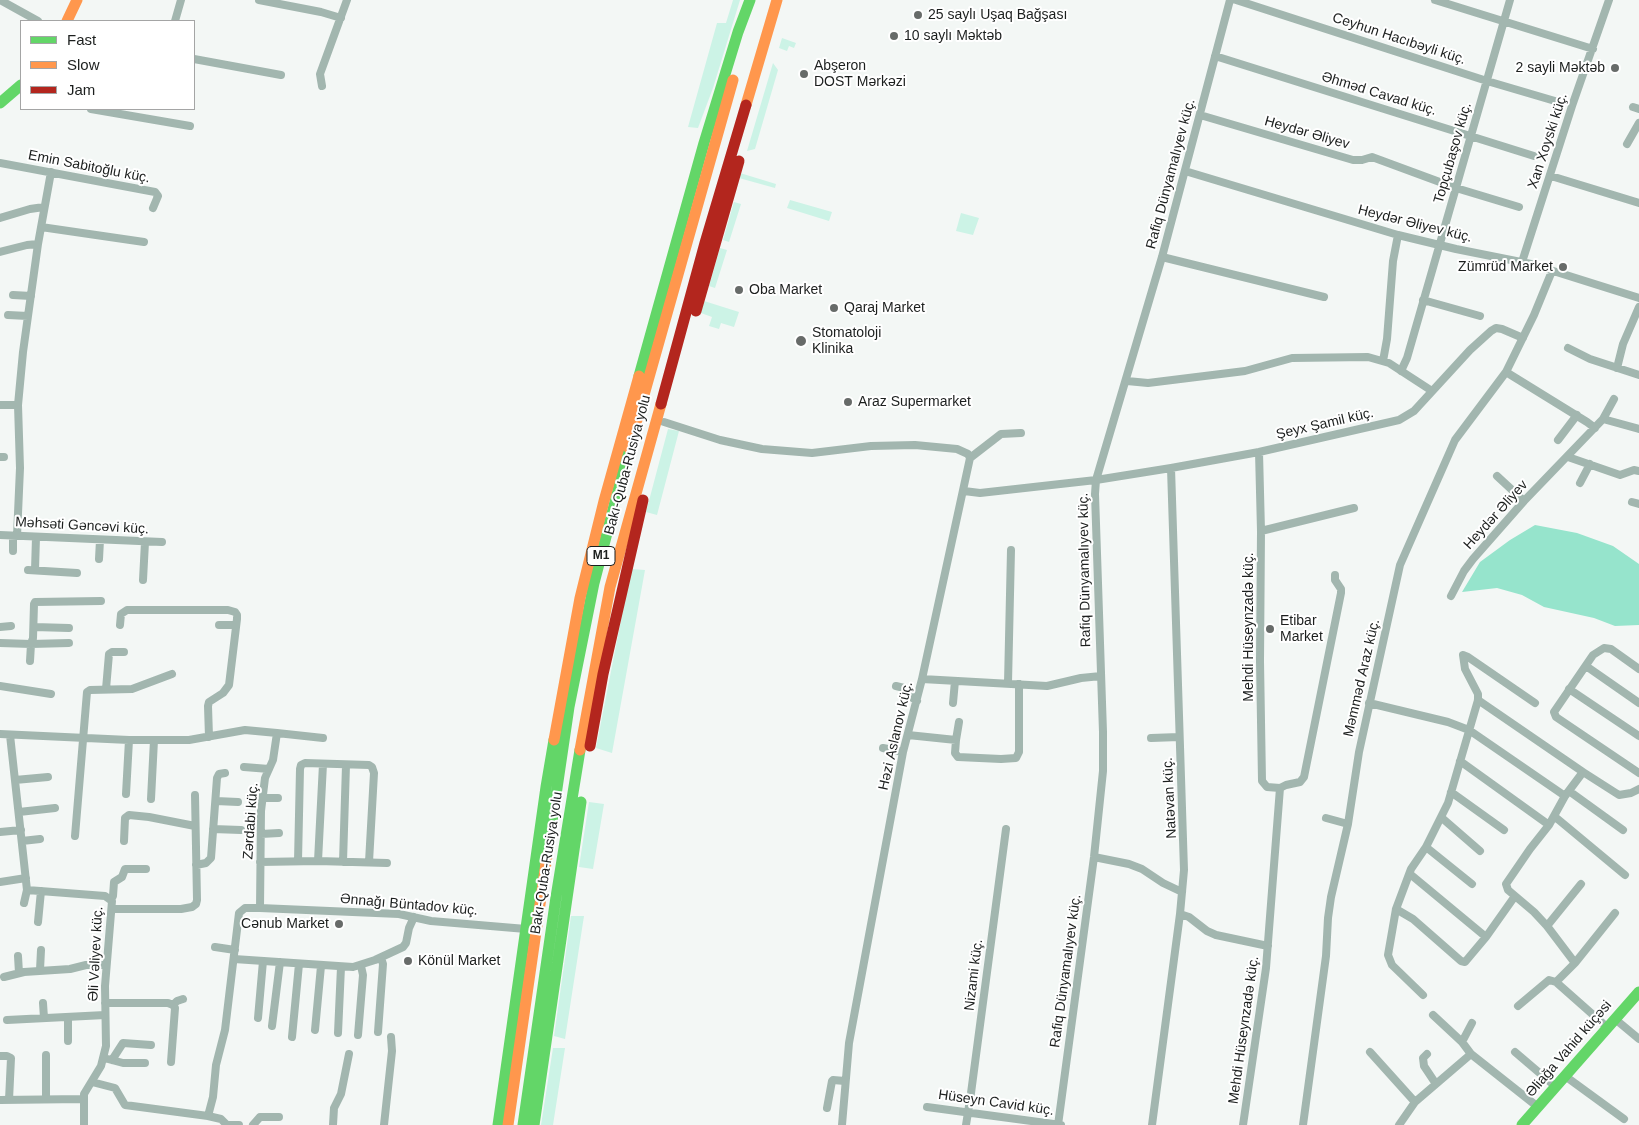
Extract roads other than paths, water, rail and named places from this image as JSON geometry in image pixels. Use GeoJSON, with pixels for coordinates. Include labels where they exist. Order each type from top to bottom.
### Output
{"type":"FeatureCollection","features":[{"type":"Feature","properties":{"kind":"main road"},"geometry":{"type":"LineString","coordinates":[[67,20],[77,0]]}},
{"type":"Feature","properties":{"kind":"main road"},"geometry":{"type":"LineString","coordinates":[[498,1125],[557,724],[574,626],[604,502],[701,152],[738,32],[750,0]]}},
{"type":"Feature","properties":{"kind":"main road","name":"Bakı-Quba-Rusiya yolu"},"geometry":{"type":"LineString","coordinates":[[508,1125],[569,707],[594,583],[613,506],[755,0]]}},
{"type":"Feature","properties":{"kind":"main road","name":"Bakı-Quba-Rusiya yolu"},"geometry":{"type":"LineString","coordinates":[[524,1125],[556,897],[588,704],[610,587],[705,243],[776,0]]}},
{"type":"Feature","properties":{"kind":"main road"},"geometry":{"type":"LineString","coordinates":[[534,1125],[582,795],[602,682],[639,516],[664,422],[786,0]]}},
{"type":"Feature","properties":{"kind":"main road"},"geometry":{"type":"LineString","coordinates":[[0,103],[20,89]]}},
{"type":"Feature","properties":{"kind":"main road","name":"Əliağa Vahid küçəsi"},"geometry":{"type":"LineString","coordinates":[[1522,1125],[1639,992]]}},
{"type":"Feature","properties":{"kind":"street"},"geometry":{"type":"LineString","coordinates":[[0,0],[36,20]]}},
{"type":"Feature","properties":{"kind":"street"},"geometry":{"type":"LineString","coordinates":[[175,20],[181,0]]}},
{"type":"Feature","properties":{"kind":"street"},"geometry":{"type":"LineString","coordinates":[[260,0],[276,1],[341,18]]}},
{"type":"Feature","properties":{"kind":"street"},"geometry":{"type":"LineString","coordinates":[[322,86],[320,74],[347,0]]}},
{"type":"Feature","properties":{"kind":"street","name":"Rafiq Dünyamalıyev küç."},"geometry":{"type":"LineString","coordinates":[[1059,1125],[1094,857],[1103,770],[1096,480],[1127,381],[1162,258],[1230,0]]}},
{"type":"Feature","properties":{"kind":"street","name":"Ceyhun Hacıbəyli küç."},"geometry":{"type":"LineString","coordinates":[[1236,0],[1555,101]]}},
{"type":"Feature","properties":{"kind":"street"},"geometry":{"type":"LineString","coordinates":[[1435,0],[1592,50]]}},
{"type":"Feature","properties":{"kind":"street","name":"Topçubaşov küç."},"geometry":{"type":"LineString","coordinates":[[1401,371],[1407,358],[1440,246],[1510,0]]}},
{"type":"Feature","properties":{"kind":"street","name":"Xan Xoyski küç."},"geometry":{"type":"LineString","coordinates":[[1522,262],[1572,106],[1609,0]]}},
{"type":"Feature","properties":{"kind":"street","name":"Əhməd Cavad küç."},"geometry":{"type":"LineString","coordinates":[[1216,56],[1534,156]]}},
{"type":"Feature","properties":{"kind":"street"},"geometry":{"type":"LineString","coordinates":[[195,59],[281,75]]}},
{"type":"Feature","properties":{"kind":"street"},"geometry":{"type":"LineString","coordinates":[[97,110],[190,126]]}},
{"type":"Feature","properties":{"kind":"street"},"geometry":{"type":"LineString","coordinates":[[147,118],[150,110]]}},
{"type":"Feature","properties":{"kind":"street","name":"Heydər Əliyev"},"geometry":{"type":"LineString","coordinates":[[1200,114],[1353,160],[1372,157],[1456,188],[1519,207]]}},
{"type":"Feature","properties":{"kind":"street"},"geometry":{"type":"LineString","coordinates":[[1627,144],[1639,123]]}},
{"type":"Feature","properties":{"kind":"street","name":"Emin Sabitoğlu küç."},"geometry":{"type":"LineString","coordinates":[[0,163],[155,192],[158,196],[153,208]]}},
{"type":"Feature","properties":{"kind":"street","name":"Heydər Əliyev küç."},"geometry":{"type":"LineString","coordinates":[[1185,171],[1398,235],[1440,246],[1522,262],[1639,298]]}},
{"type":"Feature","properties":{"kind":"street"},"geometry":{"type":"LineString","coordinates":[[13,551],[20,468],[18,405],[38,244],[52,172]]}},
{"type":"Feature","properties":{"kind":"street"},"geometry":{"type":"LineString","coordinates":[[1551,176],[1639,203]]}},
{"type":"Feature","properties":{"kind":"street"},"geometry":{"type":"LineString","coordinates":[[0,218],[30,209],[44,208]]}},
{"type":"Feature","properties":{"kind":"street"},"geometry":{"type":"LineString","coordinates":[[41,227],[144,242]]}},
{"type":"Feature","properties":{"kind":"street"},"geometry":{"type":"LineString","coordinates":[[1383,361],[1393,261],[1398,235]]}},
{"type":"Feature","properties":{"kind":"street"},"geometry":{"type":"LineString","coordinates":[[0,252],[38,244]]}},
{"type":"Feature","properties":{"kind":"street"},"geometry":{"type":"LineString","coordinates":[[1162,258],[1324,297]]}},
{"type":"Feature","properties":{"kind":"street","name":"Məmməd Araz küç."},"geometry":{"type":"LineString","coordinates":[[1303,1125],[1325,965],[1328,918],[1348,824],[1359,752],[1400,565],[1455,440],[1506,372],[1523,338],[1552,270]]}},
{"type":"Feature","properties":{"kind":"street"},"geometry":{"type":"LineString","coordinates":[[13,295],[31,296]]}},
{"type":"Feature","properties":{"kind":"street"},"geometry":{"type":"LineString","coordinates":[[1423,300],[1480,316]]}},
{"type":"Feature","properties":{"kind":"street"},"geometry":{"type":"LineString","coordinates":[[1617,368],[1623,344],[1639,307]]}},
{"type":"Feature","properties":{"kind":"street"},"geometry":{"type":"LineString","coordinates":[[8,314],[28,316]]}},
{"type":"Feature","properties":{"kind":"street","name":"Şeyx Şamil küç."},"geometry":{"type":"LineString","coordinates":[[964,491],[980,493],[1096,480],[1172,468],[1259,452],[1403,419],[1414,411],[1470,350],[1491,331],[1496,328],[1502,329],[1523,338]]}},
{"type":"Feature","properties":{"kind":"street"},"geometry":{"type":"LineString","coordinates":[[1568,348],[1590,359],[1639,375]]}},
{"type":"Feature","properties":{"kind":"street"},"geometry":{"type":"LineString","coordinates":[[1127,381],[1148,383],[1245,371],[1292,358],[1368,357],[1383,361],[1432,391]]}},
{"type":"Feature","properties":{"kind":"street"},"geometry":{"type":"LineString","coordinates":[[1506,372],[1595,428]]}},
{"type":"Feature","properties":{"kind":"street","name":"Heydər Əliyev"},"geometry":{"type":"LineString","coordinates":[[1451,596],[1464,571],[1473,559],[1524,501],[1603,419],[1614,399]]}},
{"type":"Feature","properties":{"kind":"street"},"geometry":{"type":"LineString","coordinates":[[0,405],[18,405]]}},
{"type":"Feature","properties":{"kind":"street"},"geometry":{"type":"LineString","coordinates":[[1558,440],[1577,415]]}},
{"type":"Feature","properties":{"kind":"street"},"geometry":{"type":"LineString","coordinates":[[1603,419],[1639,429]]}},
{"type":"Feature","properties":{"kind":"street"},"geometry":{"type":"LineString","coordinates":[[664,422],[720,440],[762,449],[812,453],[871,446],[915,445],[951,448],[963,451],[970,458],[1001,434],[1021,433]]}},
{"type":"Feature","properties":{"kind":"street","name":"Mehdi Hüseynzadə küç."},"geometry":{"type":"LineString","coordinates":[[1243,1125],[1266,968],[1280,788],[1268,787],[1262,781],[1259,452]]}},
{"type":"Feature","properties":{"kind":"street"},"geometry":{"type":"LineString","coordinates":[[1568,457],[1620,475],[1634,470],[1639,471]]}},
{"type":"Feature","properties":{"kind":"street","name":"Həzi Aslanov küç."},"geometry":{"type":"LineString","coordinates":[[842,1125],[845,1081],[854,1014],[871,932],[902,752],[917,701],[970,458]]}},
{"type":"Feature","properties":{"kind":"street"},"geometry":{"type":"LineString","coordinates":[[1580,483],[1590,464]]}},
{"type":"Feature","properties":{"kind":"street","name":"Natəvan küç."},"geometry":{"type":"LineString","coordinates":[[1152,1125],[1180,914],[1184,845],[1179,737],[1172,468]]}},
{"type":"Feature","properties":{"kind":"street"},"geometry":{"type":"LineString","coordinates":[[1497,476],[1524,501]]}},
{"type":"Feature","properties":{"kind":"street"},"geometry":{"type":"LineString","coordinates":[[1261,531],[1354,508]]}},
{"type":"Feature","properties":{"kind":"street","name":"Məhsəti Gəncəvi küç."},"geometry":{"type":"LineString","coordinates":[[0,535],[162,542]]}},
{"type":"Feature","properties":{"kind":"street"},"geometry":{"type":"LineString","coordinates":[[36,537],[32,570],[77,573]]}},
{"type":"Feature","properties":{"kind":"street"},"geometry":{"type":"LineString","coordinates":[[99,559],[100,540]]}},
{"type":"Feature","properties":{"kind":"street"},"geometry":{"type":"LineString","coordinates":[[143,580],[145,542]]}},
{"type":"Feature","properties":{"kind":"street"},"geometry":{"type":"LineString","coordinates":[[1008,683],[1010,550]]}},
{"type":"Feature","properties":{"kind":"street"},"geometry":{"type":"LineString","coordinates":[[1280,788],[1300,782],[1304,777],[1341,593],[1341,589],[1335,580],[1336,575]]}},
{"type":"Feature","properties":{"kind":"street"},"geometry":{"type":"LineString","coordinates":[[30,661],[34,627],[34,604],[36,602],[101,601]]}},
{"type":"Feature","properties":{"kind":"street"},"geometry":{"type":"LineString","coordinates":[[120,625],[123,612],[137,609],[228,610],[235,612],[237,615],[229,685],[223,693],[209,702],[209,737]]}},
{"type":"Feature","properties":{"kind":"street"},"geometry":{"type":"LineString","coordinates":[[219,625],[236,625]]}},
{"type":"Feature","properties":{"kind":"street"},"geometry":{"type":"LineString","coordinates":[[0,627],[10,626]]}},
{"type":"Feature","properties":{"kind":"street"},"geometry":{"type":"LineString","coordinates":[[34,627],[69,628]]}},
{"type":"Feature","properties":{"kind":"street"},"geometry":{"type":"LineString","coordinates":[[0,643],[69,643]]}},
{"type":"Feature","properties":{"kind":"street"},"geometry":{"type":"LineString","coordinates":[[1639,669],[1611,648],[1604,648],[1593,655],[1554,711],[1556,717],[1639,773]]}},
{"type":"Feature","properties":{"kind":"street"},"geometry":{"type":"LineString","coordinates":[[106,689],[109,654],[112,652],[124,652]]}},
{"type":"Feature","properties":{"kind":"street"},"geometry":{"type":"LineString","coordinates":[[1424,994],[1389,960],[1388,955],[1396,909],[1410,874],[1442,818],[1452,792],[1478,700],[1478,694],[1465,668],[1463,655],[1535,703]]}},
{"type":"Feature","properties":{"kind":"street"},"geometry":{"type":"LineString","coordinates":[[1586,666],[1639,703]]}},
{"type":"Feature","properties":{"kind":"street"},"geometry":{"type":"LineString","coordinates":[[75,836],[87,692],[90,690],[132,689],[172,674]]}},
{"type":"Feature","properties":{"kind":"street"},"geometry":{"type":"LineString","coordinates":[[922,679],[1054,685],[1080,678],[1101,676]]}},
{"type":"Feature","properties":{"kind":"street"},"geometry":{"type":"LineString","coordinates":[[953,703],[955,681]]}},
{"type":"Feature","properties":{"kind":"street"},"geometry":{"type":"LineString","coordinates":[[959,722],[955,753],[958,757],[1001,760],[1016,758],[1019,752],[1019,684]]}},
{"type":"Feature","properties":{"kind":"street"},"geometry":{"type":"LineString","coordinates":[[0,686],[51,694]]}},
{"type":"Feature","properties":{"kind":"street"},"geometry":{"type":"LineString","coordinates":[[896,686],[908,689],[911,697],[917,701]]}},
{"type":"Feature","properties":{"kind":"street"},"geometry":{"type":"LineString","coordinates":[[1569,689],[1639,736]]}},
{"type":"Feature","properties":{"kind":"street"},"geometry":{"type":"LineString","coordinates":[[1478,700],[1619,795],[1639,790]]}},
{"type":"Feature","properties":{"kind":"street"},"geometry":{"type":"LineString","coordinates":[[1369,703],[1448,722],[1469,730],[1623,830]]}},
{"type":"Feature","properties":{"kind":"street"},"geometry":{"type":"LineString","coordinates":[[0,734],[83,739],[189,740],[245,730],[323,738]]}},
{"type":"Feature","properties":{"kind":"street","name":"Zərdabi küç."},"geometry":{"type":"LineString","coordinates":[[260,908],[263,798],[265,778],[273,760],[277,733]]}},
{"type":"Feature","properties":{"kind":"street"},"geometry":{"type":"LineString","coordinates":[[10,735],[26,878],[27,890],[24,903]]}},
{"type":"Feature","properties":{"kind":"street"},"geometry":{"type":"LineString","coordinates":[[908,735],[956,740]]}},
{"type":"Feature","properties":{"kind":"street"},"geometry":{"type":"LineString","coordinates":[[1151,738],[1179,737]]}},
{"type":"Feature","properties":{"kind":"street"},"geometry":{"type":"LineString","coordinates":[[126,794],[129,740]]}},
{"type":"Feature","properties":{"kind":"street"},"geometry":{"type":"LineString","coordinates":[[151,800],[154,740]]}},
{"type":"Feature","properties":{"kind":"street"},"geometry":{"type":"LineString","coordinates":[[883,748],[902,752]]}},
{"type":"Feature","properties":{"kind":"street"},"geometry":{"type":"LineString","coordinates":[[1460,761],[1549,825]]}},
{"type":"Feature","properties":{"kind":"street"},"geometry":{"type":"LineString","coordinates":[[298,861],[301,765],[305,763],[370,765],[374,769],[369,862]]}},
{"type":"Feature","properties":{"kind":"street"},"geometry":{"type":"LineString","coordinates":[[318,861],[323,764]]}},
{"type":"Feature","properties":{"kind":"street"},"geometry":{"type":"LineString","coordinates":[[343,862],[346,765]]}},
{"type":"Feature","properties":{"kind":"street"},"geometry":{"type":"LineString","coordinates":[[244,767],[269,770]]}},
{"type":"Feature","properties":{"kind":"street"},"geometry":{"type":"LineString","coordinates":[[1575,963],[1534,912],[1508,890],[1506,884],[1549,825],[1567,793],[1583,772]]}},
{"type":"Feature","properties":{"kind":"street"},"geometry":{"type":"LineString","coordinates":[[196,865],[210,860],[218,776],[225,773]]}},
{"type":"Feature","properties":{"kind":"street"},"geometry":{"type":"LineString","coordinates":[[15,780],[48,777]]}},
{"type":"Feature","properties":{"kind":"street"},"geometry":{"type":"LineString","coordinates":[[1452,792],[1504,830]]}},
{"type":"Feature","properties":{"kind":"street"},"geometry":{"type":"LineString","coordinates":[[112,908],[181,909],[192,907],[197,900],[195,795]]}},
{"type":"Feature","properties":{"kind":"street"},"geometry":{"type":"LineString","coordinates":[[263,798],[278,798]]}},
{"type":"Feature","properties":{"kind":"street"},"geometry":{"type":"LineString","coordinates":[[216,801],[238,802]]}},
{"type":"Feature","properties":{"kind":"street"},"geometry":{"type":"LineString","coordinates":[[19,812],[55,808]]}},
{"type":"Feature","properties":{"kind":"street"},"geometry":{"type":"LineString","coordinates":[[124,841],[125,818],[128,815],[195,826]]}},
{"type":"Feature","properties":{"kind":"street"},"geometry":{"type":"LineString","coordinates":[[1554,816],[1625,875]]}},
{"type":"Feature","properties":{"kind":"street"},"geometry":{"type":"LineString","coordinates":[[1326,818],[1348,824]]}},
{"type":"Feature","properties":{"kind":"street"},"geometry":{"type":"LineString","coordinates":[[1442,818],[1480,851]]}},
{"type":"Feature","properties":{"kind":"street"},"geometry":{"type":"LineString","coordinates":[[213,829],[241,830]]}},
{"type":"Feature","properties":{"kind":"street","name":"Nizami küç."},"geometry":{"type":"LineString","coordinates":[[966,1125],[1006,829]]}},
{"type":"Feature","properties":{"kind":"street"},"geometry":{"type":"LineString","coordinates":[[0,832],[21,830]]}},
{"type":"Feature","properties":{"kind":"street"},"geometry":{"type":"LineString","coordinates":[[261,834],[279,833]]}},
{"type":"Feature","properties":{"kind":"street"},"geometry":{"type":"LineString","coordinates":[[22,840],[40,840]]}},
{"type":"Feature","properties":{"kind":"street"},"geometry":{"type":"LineString","coordinates":[[1426,847],[1472,884]]}},
{"type":"Feature","properties":{"kind":"street"},"geometry":{"type":"LineString","coordinates":[[1094,857],[1129,864],[1142,869],[1163,883],[1182,892]]}},
{"type":"Feature","properties":{"kind":"street"},"geometry":{"type":"LineString","coordinates":[[260,862],[387,863]]}},
{"type":"Feature","properties":{"kind":"street"},"geometry":{"type":"LineString","coordinates":[[111,900],[114,882],[122,877],[125,869],[146,869]]}},
{"type":"Feature","properties":{"kind":"street"},"geometry":{"type":"LineString","coordinates":[[1410,874],[1486,937]]}},
{"type":"Feature","properties":{"kind":"street"},"geometry":{"type":"LineString","coordinates":[[0,882],[26,878]]}},
{"type":"Feature","properties":{"kind":"street"},"geometry":{"type":"LineString","coordinates":[[1546,926],[1581,884]]}},
{"type":"Feature","properties":{"kind":"street","name":"Əli Vəliyev küç."},"geometry":{"type":"LineString","coordinates":[[27,890],[105,896],[111,900],[105,1003],[108,1059],[86,1090],[83,1099]]}},
{"type":"Feature","properties":{"kind":"street"},"geometry":{"type":"LineString","coordinates":[[38,922],[41,891]]}},
{"type":"Feature","properties":{"kind":"street"},"geometry":{"type":"LineString","coordinates":[[1396,909],[1413,919],[1461,962],[1465,962],[1516,896]]}},
{"type":"Feature","properties":{"kind":"street"},"geometry":{"type":"LineString","coordinates":[[208,1116],[213,1097],[216,1065],[225,1030],[240,910],[260,908]]}},
{"type":"Feature","properties":{"kind":"street","name":"Ənnağı Büntadov küç."},"geometry":{"type":"LineString","coordinates":[[260,908],[385,913],[431,921],[526,929]]}},
{"type":"Feature","properties":{"kind":"street"},"geometry":{"type":"LineString","coordinates":[[1556,982],[1575,963],[1615,913]]}},
{"type":"Feature","properties":{"kind":"street"},"geometry":{"type":"LineString","coordinates":[[1180,914],[1189,917],[1216,935],[1268,946]]}},
{"type":"Feature","properties":{"kind":"street"},"geometry":{"type":"LineString","coordinates":[[234,960],[341,967],[361,966],[403,947],[414,917]]}},
{"type":"Feature","properties":{"kind":"street"},"geometry":{"type":"LineString","coordinates":[[215,947],[235,950]]}},
{"type":"Feature","properties":{"kind":"street"},"geometry":{"type":"LineString","coordinates":[[40,970],[41,950]]}},
{"type":"Feature","properties":{"kind":"street"},"geometry":{"type":"LineString","coordinates":[[18,956],[19,973]]}},
{"type":"Feature","properties":{"kind":"street"},"geometry":{"type":"LineString","coordinates":[[378,1032],[383,964],[381,958]]}},
{"type":"Feature","properties":{"kind":"street"},"geometry":{"type":"LineString","coordinates":[[258,1018],[263,961]]}},
{"type":"Feature","properties":{"kind":"street"},"geometry":{"type":"LineString","coordinates":[[272,1026],[280,962]]}},
{"type":"Feature","properties":{"kind":"street"},"geometry":{"type":"LineString","coordinates":[[292,1037],[299,964]]}},
{"type":"Feature","properties":{"kind":"street"},"geometry":{"type":"LineString","coordinates":[[4,977],[40,970],[70,969],[86,965],[106,965]]}},
{"type":"Feature","properties":{"kind":"street"},"geometry":{"type":"LineString","coordinates":[[315,1030],[321,966]]}},
{"type":"Feature","properties":{"kind":"street"},"geometry":{"type":"LineString","coordinates":[[358,1035],[363,974],[361,966]]}},
{"type":"Feature","properties":{"kind":"street"},"geometry":{"type":"LineString","coordinates":[[338,1033],[341,967]]}},
{"type":"Feature","properties":{"kind":"street"},"geometry":{"type":"LineString","coordinates":[[1518,1006],[1549,980],[1556,982],[1611,1023],[1639,1039]]}},
{"type":"Feature","properties":{"kind":"street"},"geometry":{"type":"LineString","coordinates":[[105,1003],[173,1004],[183,999]]}},
{"type":"Feature","properties":{"kind":"street"},"geometry":{"type":"LineString","coordinates":[[43,1003],[44,1018]]}},
{"type":"Feature","properties":{"kind":"street"},"geometry":{"type":"LineString","coordinates":[[171,1062],[175,1008],[173,1004]]}},
{"type":"Feature","properties":{"kind":"street"},"geometry":{"type":"LineString","coordinates":[[7,1020],[105,1015]]}},
{"type":"Feature","properties":{"kind":"street"},"geometry":{"type":"LineString","coordinates":[[1433,1015],[1462,1042],[1471,1054],[1538,1107]]}},
{"type":"Feature","properties":{"kind":"street"},"geometry":{"type":"LineString","coordinates":[[68,1017],[68,1041]]}},
{"type":"Feature","properties":{"kind":"street"},"geometry":{"type":"LineString","coordinates":[[1462,1042],[1472,1023]]}},
{"type":"Feature","properties":{"kind":"street"},"geometry":{"type":"LineString","coordinates":[[384,1125],[392,1051],[391,1037]]}},
{"type":"Feature","properties":{"kind":"street"},"geometry":{"type":"LineString","coordinates":[[145,1064],[123,1063],[108,1059],[122,1043],[151,1045]]}},
{"type":"Feature","properties":{"kind":"street"},"geometry":{"type":"LineString","coordinates":[[1370,1052],[1415,1102]]}},
{"type":"Feature","properties":{"kind":"street"},"geometry":{"type":"LineString","coordinates":[[1515,1052],[1556,1087]]}},
{"type":"Feature","properties":{"kind":"street"},"geometry":{"type":"LineString","coordinates":[[333,1125],[334,1108],[341,1094],[348,1054]]}},
{"type":"Feature","properties":{"kind":"street"},"geometry":{"type":"LineString","coordinates":[[1427,1054],[1423,1058],[1424,1066],[1436,1084]]}},
{"type":"Feature","properties":{"kind":"street"},"geometry":{"type":"LineString","coordinates":[[1400,1125],[1415,1102],[1471,1054]]}},
{"type":"Feature","properties":{"kind":"street"},"geometry":{"type":"LineString","coordinates":[[46,1055],[46,1099]]}},
{"type":"Feature","properties":{"kind":"street"},"geometry":{"type":"LineString","coordinates":[[0,1056],[11,1058],[9,1100]]}},
{"type":"Feature","properties":{"kind":"street"},"geometry":{"type":"LineString","coordinates":[[1565,1076],[1624,1119]]}},
{"type":"Feature","properties":{"kind":"street"},"geometry":{"type":"LineString","coordinates":[[827,1108],[833,1080],[845,1081]]}},
{"type":"Feature","properties":{"kind":"street"},"geometry":{"type":"LineString","coordinates":[[92,1082],[115,1088],[125,1105],[208,1116],[221,1119],[228,1125],[239,1125]]}},
{"type":"Feature","properties":{"kind":"street"},"geometry":{"type":"LineString","coordinates":[[0,1100],[83,1099],[84,1125]]}},
{"type":"Feature","properties":{"kind":"street","name":"Hüseyn Cavid küç."},"geometry":{"type":"LineString","coordinates":[[928,1106],[1059,1125]]}},
{"type":"Feature","properties":{"kind":"street"},"geometry":{"type":"LineString","coordinates":[[253,1125],[262,1116],[279,1116]]}},
{"type":"Feature","properties":{"kind":"place","name":"25 saylı Uşaq Bağşası"},"geometry":{"type":"Point","coordinates":[918,15]}},
{"type":"Feature","properties":{"kind":"place","name":"10 saylı Məktəb"},"geometry":{"type":"Point","coordinates":[894,36]}},
{"type":"Feature","properties":{"kind":"place","name":"2 sayli Məktəb"},"geometry":{"type":"Point","coordinates":[1615,68]}},
{"type":"Feature","properties":{"kind":"place","name":"Abşeron DOST Mərkəzi"},"geometry":{"type":"Point","coordinates":[804,74]}},
{"type":"Feature","properties":{"kind":"place","name":"Zümrüd Market"},"geometry":{"type":"Point","coordinates":[1563,267]}},
{"type":"Feature","properties":{"kind":"place","name":"Oba Market"},"geometry":{"type":"Point","coordinates":[739,290]}},
{"type":"Feature","properties":{"kind":"place","name":"Qaraj Market"},"geometry":{"type":"Point","coordinates":[834,308]}},
{"type":"Feature","properties":{"kind":"place","name":"Stomatoloji Klinika"},"geometry":{"type":"Point","coordinates":[801,341]}},
{"type":"Feature","properties":{"kind":"place","name":"Araz Supermarket"},"geometry":{"type":"Point","coordinates":[848,402]}},
{"type":"Feature","properties":{"kind":"place","name":"Etibar Market"},"geometry":{"type":"Point","coordinates":[1270,629]}},
{"type":"Feature","properties":{"kind":"place","name":"Cənub Market"},"geometry":{"type":"Point","coordinates":[339,924]}},
{"type":"Feature","properties":{"kind":"place","name":"Könül Market"},"geometry":{"type":"Point","coordinates":[408,961]}}]}
